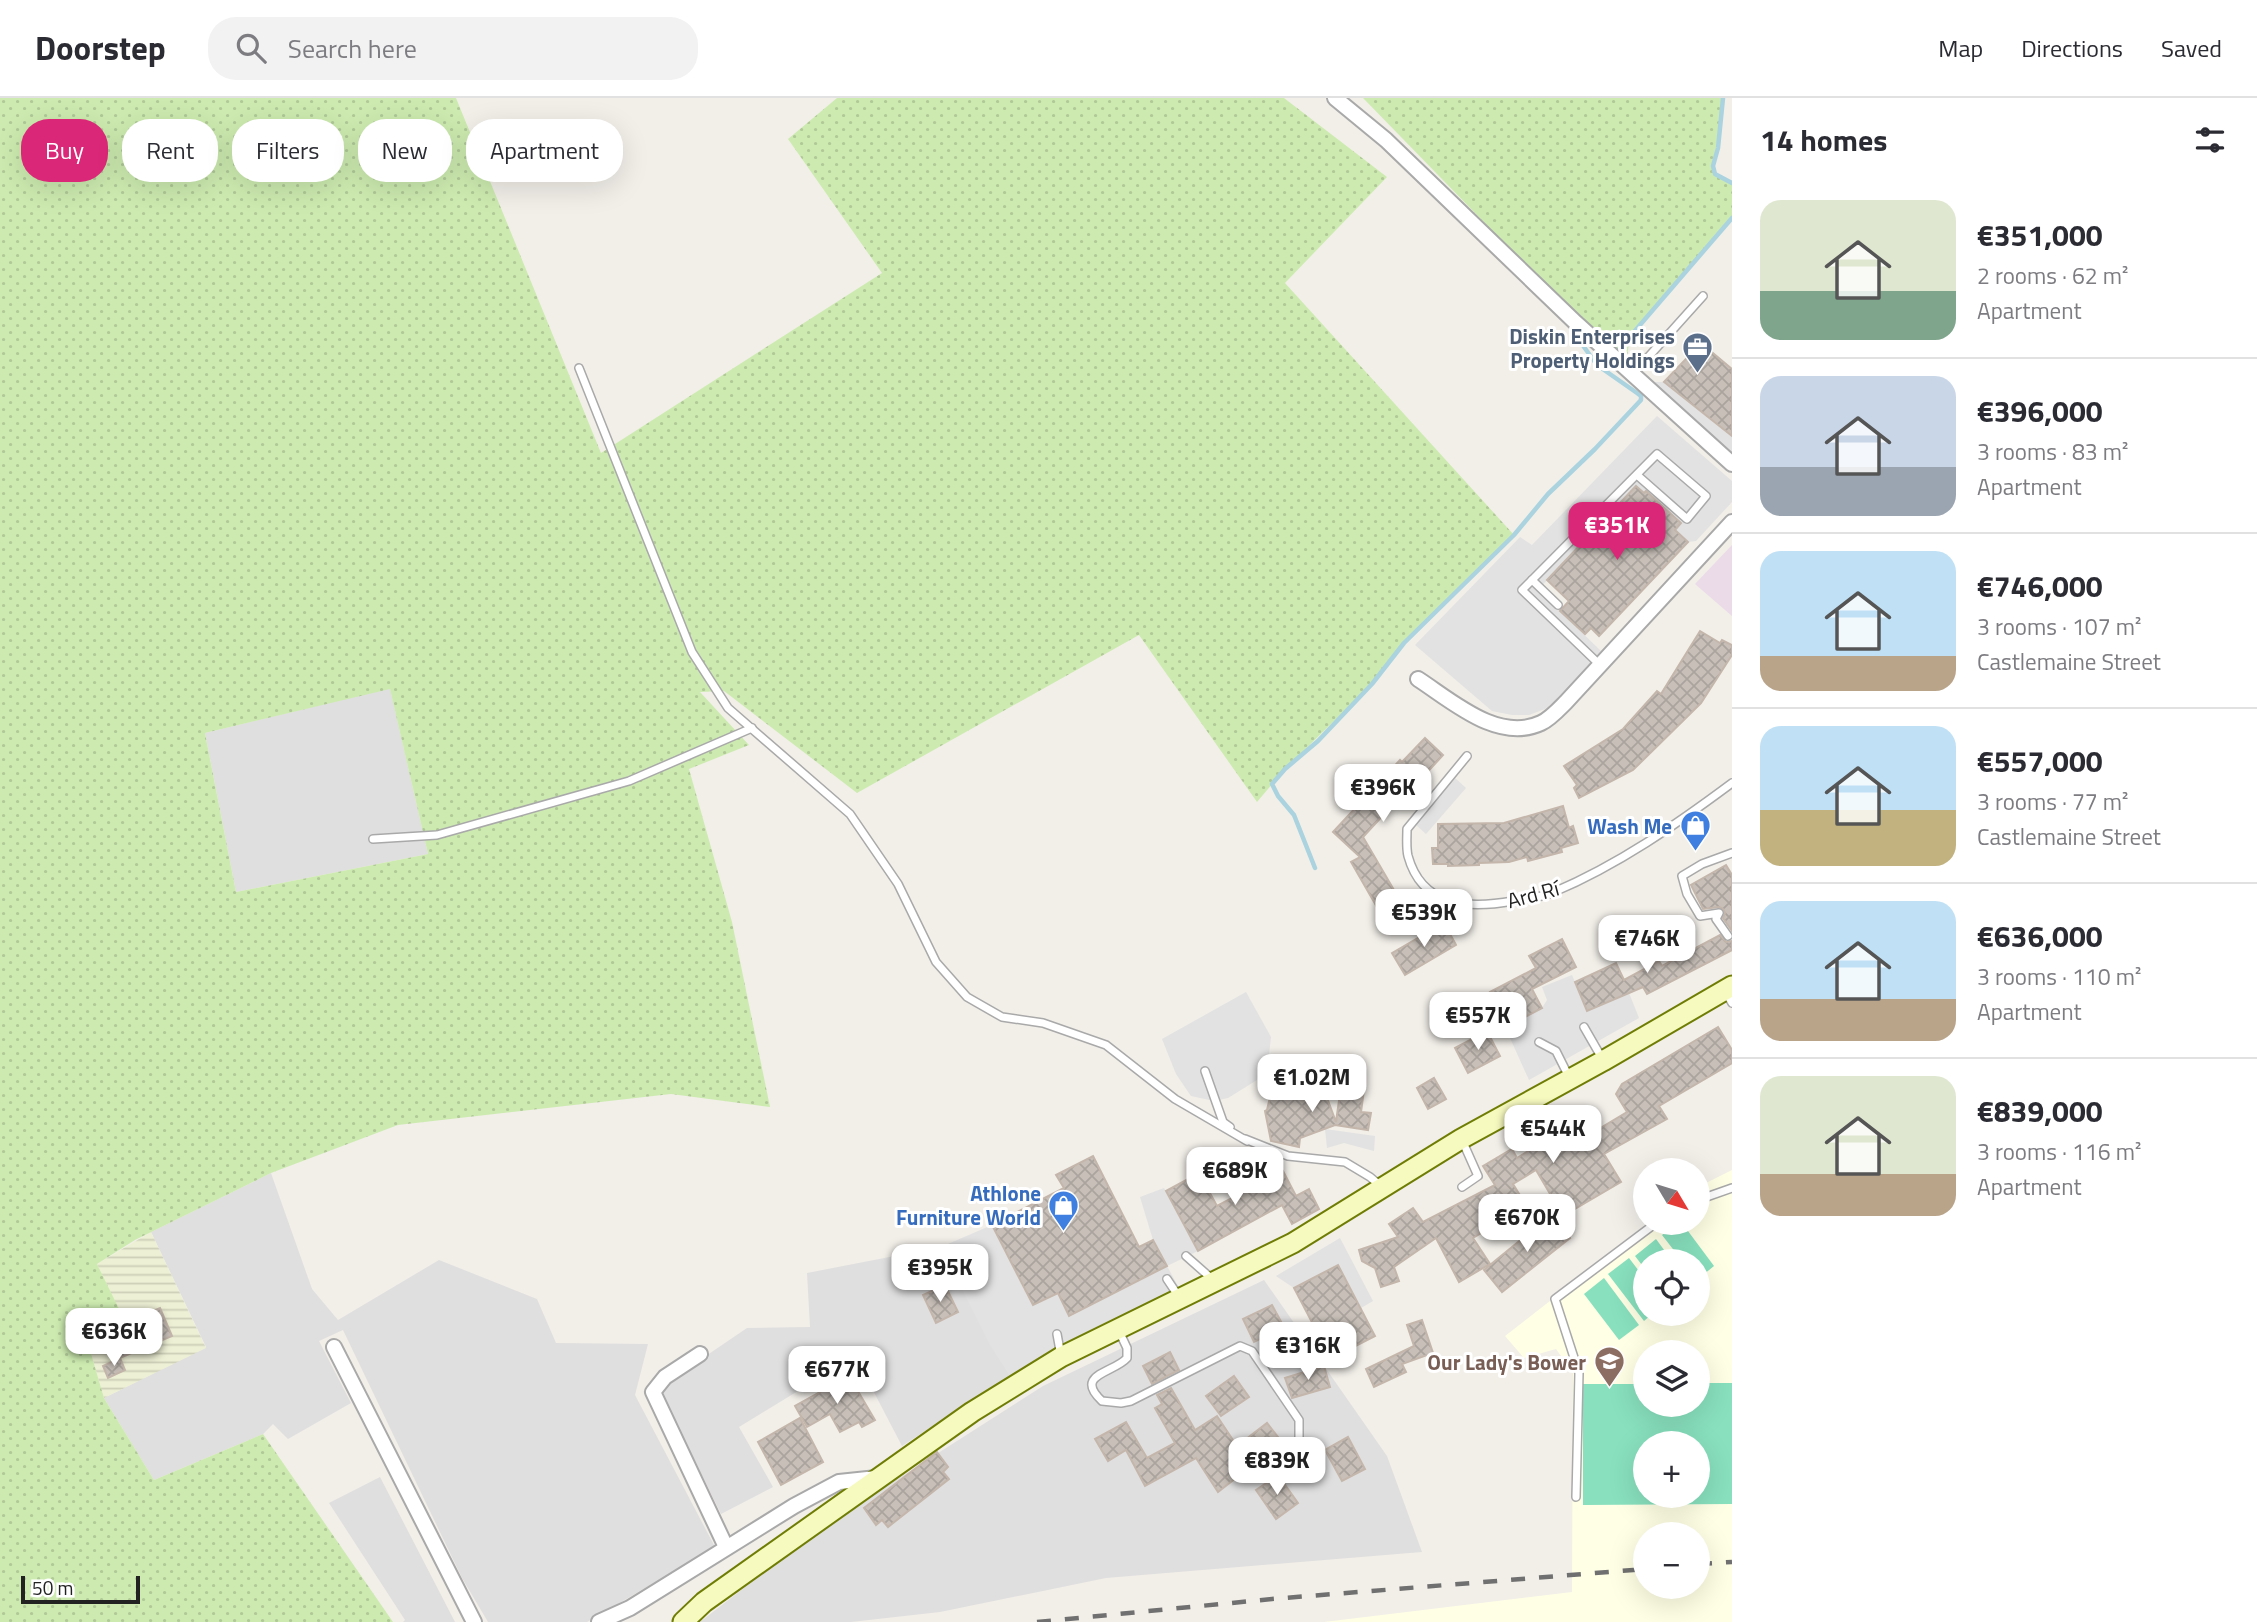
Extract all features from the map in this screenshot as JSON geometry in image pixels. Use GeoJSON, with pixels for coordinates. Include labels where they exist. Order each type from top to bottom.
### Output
{"type":"FeatureCollection","features":[{"type":"Feature","properties":{"kind":"main road"},"geometry":{"type":"LineString","coordinates":[[683,1622],[704,1602],[877,1478],[972,1412],[1062,1357],[1180,1297],[1328,1229],[1461,1139],[1730,993]]}},
{"type":"Feature","properties":{"kind":"street"},"geometry":{"type":"LineString","coordinates":[[1335,98],[1386,140],[1604,348],[1732,464]]}},
{"type":"Feature","properties":{"kind":"street"},"geometry":{"type":"LineString","coordinates":[[1418,679],[1473,716],[1502,727],[1520,728],[1542,723],[1566,702],[1732,522]]}},
{"type":"Feature","properties":{"kind":"street"},"geometry":{"type":"LineString","coordinates":[[334,1347],[474,1622]]}},
{"type":"Feature","properties":{"kind":"street"},"geometry":{"type":"LineString","coordinates":[[700,1354],[665,1377],[653,1392],[726,1547]]}},
{"type":"Feature","properties":{"kind":"street"},"geometry":{"type":"LineString","coordinates":[[599,1622],[630,1608],[794,1506],[839,1482],[877,1478]]}},
{"type":"Feature","properties":{"kind":"lane"},"geometry":{"type":"LineString","coordinates":[[1633,374],[1703,296]]}},
{"type":"Feature","properties":{"kind":"lane"},"geometry":{"type":"LineString","coordinates":[[579,368],[692,652],[728,708],[850,814],[898,884],[936,961],[967,997],[1002,1017],[1043,1023],[1106,1045],[1174,1098],[1247,1141],[1288,1156],[1345,1162],[1388,1186]]}},
{"type":"Feature","properties":{"kind":"lane"},"geometry":{"type":"LineString","coordinates":[[1600,665],[1522,590],[1657,454],[1706,496],[1687,519],[1637,475]]}},
{"type":"Feature","properties":{"kind":"lane"},"geometry":{"type":"LineString","coordinates":[[1532,580],[1558,605]]}},
{"type":"Feature","properties":{"kind":"lane"},"geometry":{"type":"LineString","coordinates":[[373,839],[436,835],[629,781],[752,728]]}},
{"type":"Feature","properties":{"kind":"lane","name":"Ard Rí"},"geometry":{"type":"LineString","coordinates":[[1467,756],[1407,829],[1408,855],[1419,882],[1439,898],[1464,905],[1490,905],[1552,893],[1623,856],[1669,828],[1732,783]]}},
{"type":"Feature","properties":{"kind":"lane"},"geometry":{"type":"LineString","coordinates":[[1730,938],[1716,919],[1719,912],[1700,916],[1687,894],[1682,876],[1702,864],[1732,853]]}},
{"type":"Feature","properties":{"kind":"lane"},"geometry":{"type":"LineString","coordinates":[[1584,1027],[1603,1061]]}},
{"type":"Feature","properties":{"kind":"lane"},"geometry":{"type":"LineString","coordinates":[[1539,1042],[1556,1051],[1569,1078]]}},
{"type":"Feature","properties":{"kind":"lane"},"geometry":{"type":"LineString","coordinates":[[1205,1071],[1223,1122],[1247,1141]]}},
{"type":"Feature","properties":{"kind":"lane"},"geometry":{"type":"LineString","coordinates":[[1461,1139],[1478,1176],[1462,1187]]}},
{"type":"Feature","properties":{"kind":"lane"},"geometry":{"type":"LineString","coordinates":[[1710,1196],[1732,1188]]}},
{"type":"Feature","properties":{"kind":"lane"},"geometry":{"type":"LineString","coordinates":[[1576,1497],[1579,1373],[1555,1299],[1639,1236]]}},
{"type":"Feature","properties":{"kind":"lane"},"geometry":{"type":"LineString","coordinates":[[1186,1256],[1215,1282]]}},
{"type":"Feature","properties":{"kind":"lane"},"geometry":{"type":"LineString","coordinates":[[1167,1279],[1180,1297]]}},
{"type":"Feature","properties":{"kind":"lane"},"geometry":{"type":"LineString","coordinates":[[1119,1330],[1127,1349],[1127,1358],[1121,1365],[1097,1373],[1092,1381],[1092,1388],[1102,1401],[1131,1401],[1240,1346],[1252,1351],[1299,1420],[1300,1458]]}},
{"type":"Feature","properties":{"kind":"lane"},"geometry":{"type":"LineString","coordinates":[[1057,1334],[1062,1357]]}},
{"type":"Feature","properties":{"kind":"shaded area"},"geometry":{"type":"Polygon","coordinates":[[[1652,382],[1664,382],[1732,435],[1732,456],[1646,386],[1652,382]]]}},
{"type":"Feature","properties":{"kind":"shaded area"},"geometry":{"type":"Polygon","coordinates":[[[1657,416],[1732,481],[1732,502],[1696,541],[1688,542],[1675,530],[1681,523],[1647,491],[1644,493],[1635,486],[1538,590],[1601,651],[1562,695],[1545,709],[1529,715],[1492,711],[1415,645],[1520,537],[1532,545],[1657,416]]]}},
{"type":"Feature","properties":{"kind":"shaded area"},"geometry":{"type":"Polygon","coordinates":[[[1732,545],[1732,616],[1695,584],[1732,545]]]}},
{"type":"Feature","properties":{"kind":"shaded area"},"geometry":{"type":"Polygon","coordinates":[[[390,688],[428,854],[236,892],[205,733],[390,688]]]}},
{"type":"Feature","properties":{"kind":"shaded area"},"geometry":{"type":"Polygon","coordinates":[[[1455,778],[1466,788],[1426,834],[1415,824],[1455,778]]]}},
{"type":"Feature","properties":{"kind":"shaded area"},"geometry":{"type":"Polygon","coordinates":[[[1572,975],[1587,1010],[1629,993],[1639,1018],[1529,1080],[1505,1027],[1542,1008],[1547,1000],[1542,987],[1572,975]]]}},
{"type":"Feature","properties":{"kind":"shaded area"},"geometry":{"type":"Polygon","coordinates":[[[1246,992],[1271,1037],[1269,1055],[1257,1080],[1228,1098],[1214,1101],[1191,1096],[1176,1074],[1162,1039],[1246,992]]]}},
{"type":"Feature","properties":{"kind":"shaded area"},"geometry":{"type":"Polygon","coordinates":[[[1325,1129],[1375,1136],[1374,1151],[1344,1143],[1327,1148],[1325,1129]]]}},
{"type":"Feature","properties":{"kind":"shaded area","name":"Our Lady's Bower"},"geometry":{"type":"Polygon","coordinates":[[[1732,1170],[1732,1622],[1324,1622],[1572,1592],[1573,1373],[1556,1349],[1524,1358],[1505,1336],[1633,1236],[1710,1236],[1710,1181],[1732,1170]]]}},
{"type":"Feature","properties":{"kind":"shaded area"},"geometry":{"type":"Polygon","coordinates":[[[271,1173],[312,1289],[338,1320],[439,1260],[537,1299],[556,1343],[648,1344],[635,1395],[715,1547],[587,1622],[488,1622],[462,1578],[343,1330],[319,1341],[351,1403],[288,1439],[273,1424],[263,1434],[154,1480],[104,1398],[206,1347],[151,1232],[271,1173]]]}},
{"type":"Feature","properties":{"kind":"shaded area"},"geometry":{"type":"Polygon","coordinates":[[[1164,1188],[1198,1251],[1167,1266],[1179,1288],[1010,1376],[990,1345],[941,1247],[992,1225],[1032,1305],[1058,1293],[1071,1315],[1166,1266],[1153,1240],[1140,1197],[1164,1188]]]}},
{"type":"Feature","properties":{"kind":"shaded area"},"geometry":{"type":"Polygon","coordinates":[[[151,1232],[206,1348],[104,1398],[87,1340],[122,1316],[97,1264],[151,1232]]]}},
{"type":"Feature","properties":{"kind":"shaded area"},"geometry":{"type":"Polygon","coordinates":[[[1340,1238],[1373,1301],[1361,1308],[1338,1265],[1294,1288],[1276,1276],[1340,1238]]]}},
{"type":"Feature","properties":{"kind":"shaded area"},"geometry":{"type":"Polygon","coordinates":[[[941,1247],[1010,1376],[902,1446],[855,1356],[739,1427],[773,1487],[721,1514],[662,1394],[666,1383],[747,1328],[810,1327],[807,1273],[941,1247]]]}},
{"type":"Feature","properties":{"kind":"shaded area"},"geometry":{"type":"Polygon","coordinates":[[[1264,1280],[1387,1456],[1422,1552],[1106,1578],[940,1612],[851,1622],[700,1622],[824,1526],[1043,1386],[1264,1280]]]}},
{"type":"Feature","properties":{"kind":"shaded area"},"geometry":{"type":"Polygon","coordinates":[[[380,1477],[455,1622],[403,1622],[405,1620],[329,1503],[380,1477]]]}},
{"type":"Feature","properties":{"kind":"green space"},"geometry":{"type":"Polygon","coordinates":[[[0,98],[456,98],[466,122],[466,182],[490,182],[601,453],[882,273],[788,139],[837,98],[1284,98],[1387,177],[1285,283],[1514,535],[1404,643],[1372,684],[1285,769],[1257,802],[1139,635],[857,793],[724,691],[700,692],[749,745],[689,769],[732,922],[770,1107],[671,1094],[398,1125],[271,1173],[135,1240],[97,1264],[123,1317],[87,1340],[104,1398],[154,1480],[263,1434],[393,1622],[0,1622],[0,98]],[[390,689],[205,733],[236,892],[428,854],[390,689]]]}},
{"type":"Feature","properties":{"kind":"green space"},"geometry":{"type":"Polygon","coordinates":[[[1363,98],[1724,98],[1713,166],[1715,174],[1732,183],[1732,217],[1631,334],[1626,361],[1551,291],[1363,98]]]}},
{"type":"Feature","properties":{"kind":"green space"},"geometry":{"type":"Polygon","coordinates":[[[1663,1236],[1692,1236],[1701,1249],[1673,1249],[1663,1236]]]}},
{"type":"Feature","properties":{"kind":"green space"},"geometry":{"type":"Polygon","coordinates":[[[1656,1239],[1663,1249],[1644,1249],[1656,1239]]]}},
{"type":"Feature","properties":{"kind":"green space"},"geometry":{"type":"Polygon","coordinates":[[[1629,1258],[1633,1263],[1633,1307],[1608,1274],[1629,1258]]]}},
{"type":"Feature","properties":{"kind":"green space"},"geometry":{"type":"Polygon","coordinates":[[[1604,1278],[1633,1317],[1633,1326],[1638,1326],[1619,1340],[1584,1294],[1604,1278]]]}},
{"type":"Feature","properties":{"kind":"green space"},"geometry":{"type":"Polygon","coordinates":[[[1710,1383],[1732,1383],[1732,1504],[1710,1504],[1710,1431],[1633,1431],[1633,1505],[1583,1505],[1583,1384],[1633,1384],[1633,1417],[1710,1417],[1710,1383]]]}},
{"type":"Feature","properties":{"kind":"building","name":"Diskin Enterprises Property Holdings"},"geometry":{"type":"Polygon","coordinates":[[[1701,343],[1732,369],[1732,436],[1664,382],[1701,343]]]}},
{"type":"Feature","properties":{"kind":"building"},"geometry":{"type":"Polygon","coordinates":[[[1636,486],[1644,493],[1646,491],[1681,523],[1675,530],[1688,542],[1599,636],[1591,628],[1585,634],[1560,611],[1569,601],[1547,580],[1636,486]]]}},
{"type":"Feature","properties":{"kind":"building"},"geometry":{"type":"Polygon","coordinates":[[[1700,631],[1720,643],[1722,640],[1732,645],[1732,655],[1701,703],[1633,770],[1579,798],[1574,788],[1577,785],[1564,766],[1623,729],[1657,691],[1661,694],[1700,631]]]}},
{"type":"Feature","properties":{"kind":"building"},"geometry":{"type":"Polygon","coordinates":[[[1425,738],[1443,755],[1423,777],[1421,774],[1363,837],[1405,909],[1385,921],[1351,862],[1360,857],[1333,832],[1400,760],[1402,762],[1425,738]]]}},
{"type":"Feature","properties":{"kind":"building"},"geometry":{"type":"Polygon","coordinates":[[[1563,806],[1569,828],[1573,826],[1578,843],[1561,848],[1562,852],[1528,861],[1527,857],[1479,865],[1433,864],[1432,848],[1438,848],[1438,824],[1504,823],[1563,806]]]}},
{"type":"Feature","properties":{"kind":"building"},"geometry":{"type":"Polygon","coordinates":[[[1726,865],[1732,875],[1732,931],[1723,918],[1723,909],[1703,909],[1691,885],[1726,865]]]}},
{"type":"Feature","properties":{"kind":"building"},"geometry":{"type":"Polygon","coordinates":[[[1444,923],[1456,945],[1405,975],[1392,953],[1444,923]]]}},
{"type":"Feature","properties":{"kind":"building"},"geometry":{"type":"Polygon","coordinates":[[[1720,935],[1726,942],[1732,941],[1732,950],[1647,994],[1643,987],[1587,1011],[1575,982],[1616,963],[1624,980],[1659,961],[1662,966],[1720,935]]]}},
{"type":"Feature","properties":{"kind":"building"},"geometry":{"type":"Polygon","coordinates":[[[1562,939],[1576,967],[1532,989],[1542,1008],[1508,1026],[1490,992],[1536,968],[1529,956],[1562,939]]]}},
{"type":"Feature","properties":{"kind":"building"},"geometry":{"type":"Polygon","coordinates":[[[1718,1027],[1732,1050],[1732,1063],[1659,1106],[1667,1119],[1604,1154],[1621,1182],[1563,1216],[1536,1170],[1513,1184],[1521,1197],[1491,1216],[1496,1224],[1473,1238],[1490,1264],[1459,1282],[1436,1238],[1394,1267],[1399,1281],[1381,1287],[1375,1268],[1362,1261],[1359,1250],[1398,1237],[1389,1224],[1413,1208],[1423,1222],[1495,1185],[1483,1166],[1512,1149],[1517,1158],[1582,1117],[1592,1133],[1627,1112],[1616,1094],[1622,1084],[1718,1027]]]}},
{"type":"Feature","properties":{"kind":"building"},"geometry":{"type":"Polygon","coordinates":[[[1487,1031],[1500,1056],[1468,1073],[1455,1048],[1487,1031]]]}},
{"type":"Feature","properties":{"kind":"building"},"geometry":{"type":"Polygon","coordinates":[[[1434,1078],[1446,1099],[1428,1109],[1417,1088],[1434,1078]]]}},
{"type":"Feature","properties":{"kind":"building"},"geometry":{"type":"Polygon","coordinates":[[[1291,1085],[1296,1097],[1323,1087],[1336,1122],[1341,1086],[1364,1090],[1361,1112],[1371,1113],[1368,1130],[1335,1125],[1300,1138],[1299,1147],[1271,1141],[1265,1111],[1270,1097],[1279,1089],[1291,1085]]]}},
{"type":"Feature","properties":{"kind":"building","name":"Athlone Furniture World"},"geometry":{"type":"Polygon","coordinates":[[[1093,1156],[1139,1247],[1153,1240],[1167,1266],[1069,1316],[1058,1293],[1033,1305],[992,1225],[1064,1188],[1056,1175],[1093,1156]]]}},
{"type":"Feature","properties":{"kind":"building"},"geometry":{"type":"Polygon","coordinates":[[[1283,1171],[1296,1196],[1309,1189],[1319,1209],[1292,1224],[1282,1205],[1198,1251],[1166,1191],[1199,1173],[1217,1206],[1283,1171]]]}},
{"type":"Feature","properties":{"kind":"building"},"geometry":{"type":"Polygon","coordinates":[[[1551,1215],[1570,1238],[1502,1292],[1484,1270],[1551,1215]]]}},
{"type":"Feature","properties":{"kind":"building"},"geometry":{"type":"Polygon","coordinates":[[[1338,1265],[1375,1336],[1346,1351],[1332,1324],[1317,1332],[1294,1288],[1338,1265]]]}},
{"type":"Feature","properties":{"kind":"building"},"geometry":{"type":"Polygon","coordinates":[[[945,1285],[958,1312],[936,1323],[923,1295],[945,1285]]]}},
{"type":"Feature","properties":{"kind":"building"},"geometry":{"type":"Polygon","coordinates":[[[1272,1305],[1284,1327],[1254,1342],[1243,1319],[1272,1305]]]}},
{"type":"Feature","properties":{"kind":"building"},"geometry":{"type":"Polygon","coordinates":[[[160,1308],[172,1336],[120,1358],[108,1330],[160,1308]]]}},
{"type":"Feature","properties":{"kind":"building"},"geometry":{"type":"Polygon","coordinates":[[[1422,1320],[1433,1353],[1402,1364],[1406,1372],[1374,1387],[1366,1369],[1414,1346],[1407,1325],[1422,1320]]]}},
{"type":"Feature","properties":{"kind":"building"},"geometry":{"type":"Polygon","coordinates":[[[1170,1352],[1179,1370],[1152,1384],[1143,1366],[1170,1352]]]}},
{"type":"Feature","properties":{"kind":"building"},"geometry":{"type":"Polygon","coordinates":[[[120,1358],[125,1370],[108,1378],[103,1366],[120,1358]]]}},
{"type":"Feature","properties":{"kind":"building"},"geometry":{"type":"Polygon","coordinates":[[[1324,1366],[1330,1387],[1292,1398],[1285,1378],[1324,1366]]]}},
{"type":"Feature","properties":{"kind":"building"},"geometry":{"type":"Polygon","coordinates":[[[849,1376],[875,1420],[862,1427],[859,1422],[840,1432],[830,1414],[807,1427],[795,1406],[849,1376]]]}},
{"type":"Feature","properties":{"kind":"building"},"geometry":{"type":"Polygon","coordinates":[[[1234,1376],[1249,1397],[1221,1416],[1206,1396],[1234,1376]]]}},
{"type":"Feature","properties":{"kind":"building"},"geometry":{"type":"Polygon","coordinates":[[[1171,1388],[1195,1430],[1217,1416],[1237,1446],[1267,1423],[1282,1442],[1218,1492],[1196,1458],[1145,1486],[1126,1450],[1108,1461],[1095,1439],[1126,1422],[1147,1458],[1175,1443],[1155,1408],[1162,1404],[1157,1395],[1171,1388]]]}},
{"type":"Feature","properties":{"kind":"building"},"geometry":{"type":"Polygon","coordinates":[[[800,1418],[823,1462],[781,1485],[758,1442],[800,1418]]]}},
{"type":"Feature","properties":{"kind":"building"},"geometry":{"type":"Polygon","coordinates":[[[1348,1437],[1365,1469],[1342,1481],[1325,1450],[1348,1437]]]}},
{"type":"Feature","properties":{"kind":"building"},"geometry":{"type":"Polygon","coordinates":[[[937,1452],[948,1467],[943,1472],[949,1479],[888,1527],[882,1520],[876,1525],[864,1508],[937,1452]]]}},
{"type":"Feature","properties":{"kind":"building"},"geometry":{"type":"Polygon","coordinates":[[[1278,1475],[1298,1503],[1276,1519],[1256,1490],[1278,1475]]]}},
{"type":"Feature","properties":{"kind":"waterway"},"geometry":{"type":"LineString","coordinates":[[1723,98],[1718,148],[1713,166],[1715,174],[1732,183]]}},
{"type":"Feature","properties":{"kind":"waterway"},"geometry":{"type":"LineString","coordinates":[[1603,368],[1732,218]]}},
{"type":"Feature","properties":{"kind":"waterway"},"geometry":{"type":"LineString","coordinates":[[1315,868],[1294,815],[1272,784],[1318,741],[1372,684],[1404,643],[1514,535],[1548,494],[1641,400],[1641,396],[1597,365],[1584,347]]}},
{"type":"Feature","properties":{"kind":"railway"},"geometry":{"type":"LineString","coordinates":[[1710,1563],[1732,1562]]}},
{"type":"Feature","properties":{"kind":"railway"},"geometry":{"type":"LineString","coordinates":[[1037,1622],[1272,1599],[1633,1570]]}},
{"type":"Feature","properties":{"kind":"place","name":"Diskin Enterprises Property Holdings"},"geometry":{"type":"Point","coordinates":[1698,375]}},
{"type":"Feature","properties":{"kind":"place","name":"Wash Me"},"geometry":{"type":"Point","coordinates":[1695,853]}},
{"type":"Feature","properties":{"kind":"place","name":"Athlone Furniture World"},"geometry":{"type":"Point","coordinates":[1064,1232]}},
{"type":"Feature","properties":{"kind":"place","name":"Our Lady's Bower"},"geometry":{"type":"Point","coordinates":[1609,1389]}}]}
